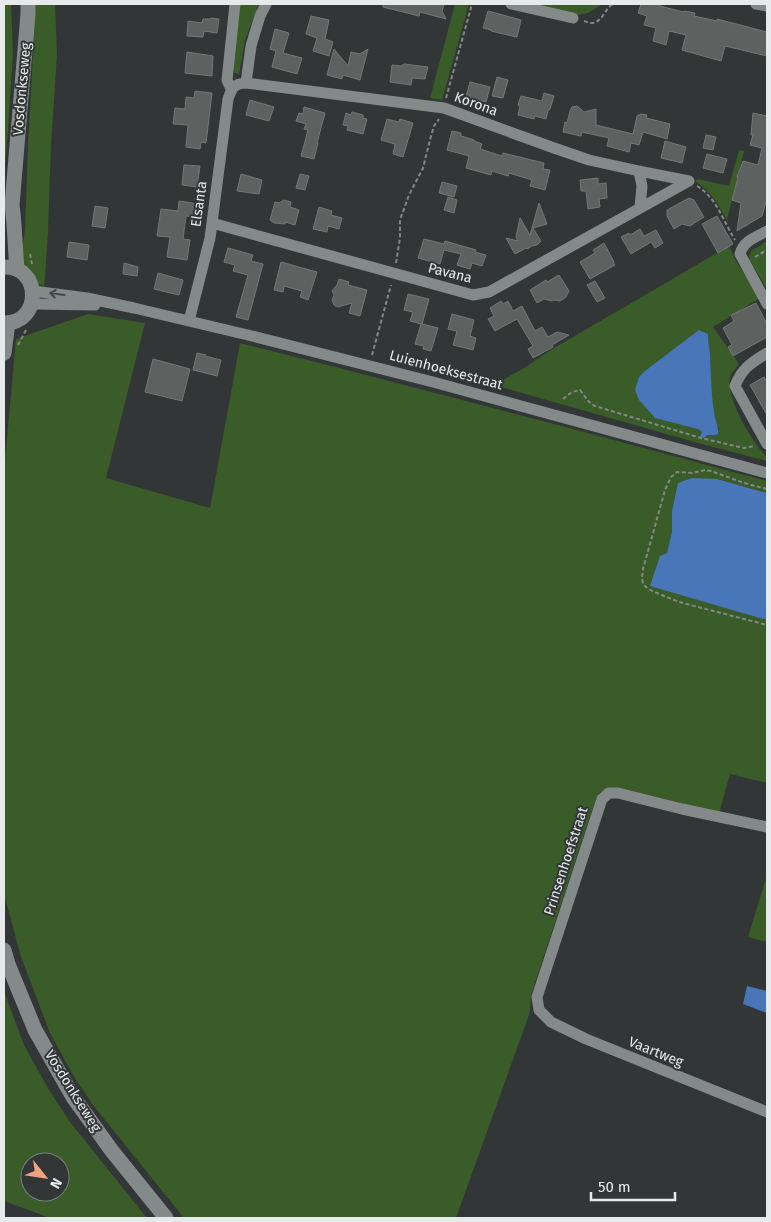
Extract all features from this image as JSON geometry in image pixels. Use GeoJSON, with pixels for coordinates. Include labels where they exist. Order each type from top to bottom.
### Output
{"type":"FeatureCollection","features":[{"type":"Feature","properties":{"kind":"main road","name":"Vosdonkseweg"},"geometry":{"type":"LineString","coordinates":[[10,268],[14,244],[12,205],[28,4]]}},
{"type":"Feature","properties":{"kind":"main road","name":"Vosdonkseweg"},"geometry":{"type":"LineString","coordinates":[[4,228],[5,220],[12,205]]}},
{"type":"Feature","properties":{"kind":"main road"},"geometry":{"type":"LineString","coordinates":[[4,354],[6,323],[23,317],[28,311],[32,298],[30,282],[25,274],[10,268]]}},
{"type":"Feature","properties":{"kind":"main road","name":"Vosdonkseweg"},"geometry":{"type":"LineString","coordinates":[[4,950],[35,1030],[73,1097],[112,1151],[166,1218]]}},
{"type":"Feature","properties":{"kind":"street","name":"Elsanta"},"geometry":{"type":"LineString","coordinates":[[189,321],[210,238],[228,99],[231,89],[227,80],[235,4]]}},
{"type":"Feature","properties":{"kind":"street"},"geometry":{"type":"LineString","coordinates":[[231,89],[238,84],[246,83],[251,46],[260,16],[266,4]]}},
{"type":"Feature","properties":{"kind":"street"},"geometry":{"type":"LineString","coordinates":[[511,4],[574,18]]}},
{"type":"Feature","properties":{"kind":"street"},"geometry":{"type":"LineString","coordinates":[[756,4],[767,6]]}},
{"type":"Feature","properties":{"kind":"street","name":"Korona"},"geometry":{"type":"LineString","coordinates":[[246,83],[444,108],[589,160],[638,172],[689,181]]}},
{"type":"Feature","properties":{"kind":"street"},"geometry":{"type":"LineString","coordinates":[[638,172],[642,186],[640,207]]}},
{"type":"Feature","properties":{"kind":"street","name":"Pavana"},"geometry":{"type":"LineString","coordinates":[[212,223],[473,295],[489,292],[689,181]]}},
{"type":"Feature","properties":{"kind":"street"},"geometry":{"type":"LineString","coordinates":[[767,231],[749,240],[741,248],[740,254],[767,304]]}},
{"type":"Feature","properties":{"kind":"street","name":"Luienhoeksestraat"},"geometry":{"type":"LineString","coordinates":[[32,298],[79,305],[115,304],[189,321],[393,371],[767,473]]}},
{"type":"Feature","properties":{"kind":"street"},"geometry":{"type":"LineString","coordinates":[[767,353],[747,365],[738,377],[735,386],[767,443]]}},
{"type":"Feature","properties":{"kind":"street","name":"Prinsenhoefstraat"},"geometry":{"type":"LineString","coordinates":[[540,1010],[537,998],[602,799],[609,793],[618,793],[767,827]]}},
{"type":"Feature","properties":{"kind":"street","name":"Vaartweg"},"geometry":{"type":"LineString","coordinates":[[540,1010],[551,1022],[586,1039],[767,1112]]}},
{"type":"Feature","properties":{"kind":"path"},"geometry":{"type":"LineString","coordinates":[[373,351],[394,273],[400,238],[400,220],[408,195],[423,168],[434,126],[443,114],[472,4]]}},
{"type":"Feature","properties":{"kind":"path"},"geometry":{"type":"LineString","coordinates":[[574,18],[592,23],[599,20],[607,7],[612,4]]}},
{"type":"Feature","properties":{"kind":"path"},"geometry":{"type":"LineString","coordinates":[[689,181],[706,191],[713,199],[741,248]]}},
{"type":"Feature","properties":{"kind":"path"},"geometry":{"type":"LineString","coordinates":[[14,244],[26,245],[35,270]]}},
{"type":"Feature","properties":{"kind":"path"},"geometry":{"type":"LineString","coordinates":[[745,263],[767,250]]}},
{"type":"Feature","properties":{"kind":"path"},"geometry":{"type":"LineString","coordinates":[[4,348],[16,347],[27,329]]}},
{"type":"Feature","properties":{"kind":"path"},"geometry":{"type":"LineString","coordinates":[[563,399],[572,392],[580,390],[592,405],[702,438],[744,448],[767,443]]}},
{"type":"Feature","properties":{"kind":"path"},"geometry":{"type":"LineString","coordinates":[[767,489],[711,471],[677,472],[668,482],[665,490],[642,578],[646,588],[679,602],[767,625]]}},
{"type":"Feature","properties":{"kind":"green space"},"geometry":{"type":"Polygon","coordinates":[[[4,4],[11,4],[13,53],[4,174],[4,4]]]}},
{"type":"Feature","properties":{"kind":"green space"},"geometry":{"type":"Polygon","coordinates":[[[32,4],[55,4],[57,54],[44,286],[37,284],[20,262],[25,230],[33,53],[32,4]]]}},
{"type":"Feature","properties":{"kind":"green space"},"geometry":{"type":"Polygon","coordinates":[[[240,4],[259,4],[245,40],[239,74],[235,73],[232,69],[240,4]]]}},
{"type":"Feature","properties":{"kind":"green space"},"geometry":{"type":"Polygon","coordinates":[[[455,4],[469,4],[442,100],[430,98],[455,4]]]}},
{"type":"Feature","properties":{"kind":"green space"},"geometry":{"type":"Polygon","coordinates":[[[528,4],[603,4],[588,13],[578,15],[528,4]]]}},
{"type":"Feature","properties":{"kind":"green space"},"geometry":{"type":"Polygon","coordinates":[[[739,150],[744,151],[727,220],[710,194],[695,181],[698,179],[729,186],[739,150]]]}},
{"type":"Feature","properties":{"kind":"green space"},"geometry":{"type":"Polygon","coordinates":[[[767,241],[767,289],[750,261],[749,256],[751,251],[767,241]]]}},
{"type":"Feature","properties":{"kind":"green space"},"geometry":{"type":"Polygon","coordinates":[[[729,246],[736,261],[760,298],[713,327],[739,364],[730,377],[732,396],[741,420],[767,457],[767,461],[494,385],[729,246]],[[708,334],[698,429],[707,435],[715,435],[719,429],[712,402],[708,334]]]}},
{"type":"Feature","properties":{"kind":"green space"},"geometry":{"type":"Polygon","coordinates":[[[88,314],[145,323],[106,478],[210,508],[240,343],[767,481],[767,493],[717,479],[672,511],[672,531],[667,554],[651,585],[767,620],[767,783],[730,774],[719,814],[609,789],[599,793],[531,995],[530,1012],[456,1218],[184,1218],[93,1105],[73,1075],[50,1033],[21,957],[4,894],[4,471],[16,339],[88,314]]]}},
{"type":"Feature","properties":{"kind":"green space"},"geometry":{"type":"Polygon","coordinates":[[[767,875],[767,942],[748,937],[767,875]]]}},
{"type":"Feature","properties":{"kind":"green space"},"geometry":{"type":"Polygon","coordinates":[[[4,991],[24,1045],[49,1090],[70,1122],[147,1218],[50,1218],[4,1201],[4,991]]]}},
{"type":"Feature","properties":{"kind":"water"},"geometry":{"type":"Polygon","coordinates":[[[699,330],[708,334],[714,415],[718,431],[718,434],[707,435],[704,438],[700,437],[702,432],[698,429],[655,418],[639,400],[635,390],[639,377],[645,371],[699,330]]]}},
{"type":"Feature","properties":{"kind":"water"},"geometry":{"type":"Polygon","coordinates":[[[692,478],[717,479],[767,493],[767,620],[650,586],[660,556],[667,553],[672,531],[672,511],[678,483],[692,478]]]}},
{"type":"Feature","properties":{"kind":"water"},"geometry":{"type":"Polygon","coordinates":[[[747,986],[767,991],[767,1013],[743,1004],[747,986]]]}},
{"type":"Feature","properties":{"kind":"building"},"geometry":{"type":"Polygon","coordinates":[[[383,4],[444,4],[442,11],[446,19],[420,12],[419,16],[383,7],[383,4]]]}},
{"type":"Feature","properties":{"kind":"building"},"geometry":{"type":"Polygon","coordinates":[[[641,4],[661,4],[660,6],[695,13],[694,16],[717,21],[717,19],[767,32],[767,56],[725,46],[721,61],[682,50],[686,35],[669,31],[666,45],[653,41],[656,28],[644,25],[647,16],[638,13],[641,4]]]}},
{"type":"Feature","properties":{"kind":"building"},"geometry":{"type":"Polygon","coordinates":[[[488,11],[521,20],[517,37],[483,28],[488,11]]]}},
{"type":"Feature","properties":{"kind":"building"},"geometry":{"type":"Polygon","coordinates":[[[311,16],[329,20],[325,39],[333,42],[329,56],[313,51],[317,38],[306,34],[311,16]]]}},
{"type":"Feature","properties":{"kind":"building"},"geometry":{"type":"Polygon","coordinates":[[[203,19],[219,19],[217,33],[204,31],[203,37],[187,36],[188,21],[202,23],[203,19]]]}},
{"type":"Feature","properties":{"kind":"building"},"geometry":{"type":"Polygon","coordinates":[[[275,29],[289,33],[283,53],[302,58],[297,74],[272,67],[276,51],[270,49],[275,29]]]}},
{"type":"Feature","properties":{"kind":"building"},"geometry":{"type":"Polygon","coordinates":[[[334,49],[348,66],[351,52],[360,54],[368,49],[360,80],[343,75],[342,79],[327,75],[334,49]]]}},
{"type":"Feature","properties":{"kind":"building"},"geometry":{"type":"Polygon","coordinates":[[[187,52],[213,56],[212,76],[185,73],[187,52]]]}},
{"type":"Feature","properties":{"kind":"building"},"geometry":{"type":"Polygon","coordinates":[[[404,64],[428,67],[425,79],[412,78],[411,85],[390,82],[392,65],[401,66],[404,64]]]}},
{"type":"Feature","properties":{"kind":"building"},"geometry":{"type":"Polygon","coordinates":[[[497,77],[508,80],[503,98],[492,96],[497,77]]]}},
{"type":"Feature","properties":{"kind":"building"},"geometry":{"type":"Polygon","coordinates":[[[470,82],[490,87],[486,102],[466,97],[470,82]]]}},
{"type":"Feature","properties":{"kind":"building"},"geometry":{"type":"Polygon","coordinates":[[[195,91],[212,93],[206,143],[201,142],[200,149],[186,147],[188,125],[173,124],[175,108],[185,109],[186,97],[194,98],[195,91]]]}},
{"type":"Feature","properties":{"kind":"building"},"geometry":{"type":"Polygon","coordinates":[[[544,93],[554,96],[546,119],[535,116],[534,119],[518,115],[520,106],[518,105],[521,96],[542,101],[544,93]]]}},
{"type":"Feature","properties":{"kind":"building"},"geometry":{"type":"Polygon","coordinates":[[[250,100],[274,107],[269,121],[246,115],[250,100]]]}},
{"type":"Feature","properties":{"kind":"building"},"geometry":{"type":"Polygon","coordinates":[[[577,106],[584,112],[596,109],[596,125],[633,134],[637,116],[641,114],[647,115],[646,118],[670,124],[667,139],[643,132],[639,145],[631,143],[629,152],[607,146],[609,138],[582,132],[581,136],[563,132],[565,122],[567,123],[572,107],[577,106]]]}},
{"type":"Feature","properties":{"kind":"building"},"geometry":{"type":"Polygon","coordinates":[[[304,107],[325,113],[314,159],[301,156],[308,130],[304,129],[306,124],[296,121],[299,113],[303,114],[304,107]]]}},
{"type":"Feature","properties":{"kind":"building"},"geometry":{"type":"Polygon","coordinates":[[[352,112],[363,115],[363,118],[367,119],[363,134],[347,130],[348,126],[343,125],[346,113],[351,115],[352,112]]]}},
{"type":"Feature","properties":{"kind":"building"},"geometry":{"type":"Polygon","coordinates":[[[753,113],[767,116],[767,198],[762,216],[737,231],[741,203],[732,200],[737,177],[743,161],[758,165],[762,148],[750,145],[753,135],[751,135],[753,113]]]}},
{"type":"Feature","properties":{"kind":"building"},"geometry":{"type":"Polygon","coordinates":[[[387,119],[399,122],[400,119],[413,123],[403,157],[393,154],[395,144],[381,140],[387,119]]]}},
{"type":"Feature","properties":{"kind":"building"},"geometry":{"type":"Polygon","coordinates":[[[452,131],[461,133],[461,136],[482,144],[480,149],[502,156],[503,153],[544,163],[543,169],[550,170],[545,190],[530,186],[532,180],[509,173],[508,176],[492,171],[491,175],[466,168],[469,156],[447,150],[452,131]]]}},
{"type":"Feature","properties":{"kind":"building"},"geometry":{"type":"Polygon","coordinates":[[[706,135],[716,137],[713,150],[703,148],[706,135]]]}},
{"type":"Feature","properties":{"kind":"building"},"geometry":{"type":"Polygon","coordinates":[[[665,141],[686,147],[682,163],[661,158],[665,141]]]}},
{"type":"Feature","properties":{"kind":"building"},"geometry":{"type":"Polygon","coordinates":[[[707,154],[727,159],[723,173],[703,168],[707,154]]]}},
{"type":"Feature","properties":{"kind":"building"},"geometry":{"type":"Polygon","coordinates":[[[184,165],[200,166],[197,187],[182,185],[184,165]]]}},
{"type":"Feature","properties":{"kind":"building"},"geometry":{"type":"Polygon","coordinates":[[[241,174],[262,180],[259,194],[237,191],[241,174]]]}},
{"type":"Feature","properties":{"kind":"building"},"geometry":{"type":"Polygon","coordinates":[[[300,174],[309,176],[305,190],[296,188],[300,174]]]}},
{"type":"Feature","properties":{"kind":"building"},"geometry":{"type":"Polygon","coordinates":[[[598,178],[598,184],[606,183],[607,198],[599,199],[600,207],[588,209],[586,191],[581,191],[580,180],[598,178]]]}},
{"type":"Feature","properties":{"kind":"building"},"geometry":{"type":"Polygon","coordinates":[[[442,182],[457,186],[454,197],[439,193],[442,182]]]}},
{"type":"Feature","properties":{"kind":"building"},"geometry":{"type":"Polygon","coordinates":[[[448,197],[457,200],[454,213],[444,210],[448,197]]]}},
{"type":"Feature","properties":{"kind":"building"},"geometry":{"type":"Polygon","coordinates":[[[689,198],[694,200],[704,217],[690,226],[682,224],[674,229],[667,216],[667,210],[689,198]]]}},
{"type":"Feature","properties":{"kind":"building"},"geometry":{"type":"Polygon","coordinates":[[[284,200],[291,202],[290,207],[299,210],[295,225],[285,222],[285,224],[274,223],[270,220],[275,202],[279,203],[284,200]]]}},
{"type":"Feature","properties":{"kind":"building"},"geometry":{"type":"Polygon","coordinates":[[[179,201],[199,204],[197,217],[186,216],[183,239],[190,240],[187,260],[167,257],[170,237],[157,236],[161,209],[178,211],[179,201]]]}},
{"type":"Feature","properties":{"kind":"building"},"geometry":{"type":"Polygon","coordinates":[[[539,203],[547,224],[533,228],[541,241],[537,245],[515,254],[506,238],[518,241],[516,237],[520,218],[530,235],[539,203]]]}},
{"type":"Feature","properties":{"kind":"building"},"geometry":{"type":"Polygon","coordinates":[[[95,206],[108,208],[105,228],[92,226],[95,206]]]}},
{"type":"Feature","properties":{"kind":"building"},"geometry":{"type":"Polygon","coordinates":[[[319,207],[332,211],[331,215],[342,218],[339,229],[328,226],[327,232],[313,229],[319,207]]]}},
{"type":"Feature","properties":{"kind":"building"},"geometry":{"type":"Polygon","coordinates":[[[717,216],[733,244],[718,253],[702,224],[717,216]]]}},
{"type":"Feature","properties":{"kind":"building"},"geometry":{"type":"Polygon","coordinates":[[[640,229],[644,236],[656,230],[663,243],[655,248],[651,242],[631,254],[621,237],[629,233],[630,235],[640,229]]]}},
{"type":"Feature","properties":{"kind":"building"},"geometry":{"type":"Polygon","coordinates":[[[424,239],[444,244],[445,241],[476,250],[475,252],[486,255],[482,266],[472,263],[470,269],[457,265],[461,254],[444,250],[440,264],[418,258],[424,239]]]}},
{"type":"Feature","properties":{"kind":"building"},"geometry":{"type":"Polygon","coordinates":[[[69,242],[89,245],[87,260],[67,257],[69,242]]]}},
{"type":"Feature","properties":{"kind":"building"},"geometry":{"type":"Polygon","coordinates":[[[604,243],[615,265],[590,279],[580,262],[595,253],[593,250],[604,243]]]}},
{"type":"Feature","properties":{"kind":"building"},"geometry":{"type":"Polygon","coordinates":[[[228,248],[253,255],[251,261],[263,264],[248,320],[236,317],[248,275],[233,271],[235,265],[224,262],[228,248]]]}},
{"type":"Feature","properties":{"kind":"building"},"geometry":{"type":"Polygon","coordinates":[[[281,262],[317,272],[308,300],[300,297],[302,291],[284,286],[283,292],[274,290],[281,262]]]}},
{"type":"Feature","properties":{"kind":"building"},"geometry":{"type":"Polygon","coordinates":[[[124,263],[138,267],[137,276],[123,274],[124,263]]]}},
{"type":"Feature","properties":{"kind":"building"},"geometry":{"type":"Polygon","coordinates":[[[158,273],[183,280],[179,295],[154,289],[158,273]]]}},
{"type":"Feature","properties":{"kind":"building"},"geometry":{"type":"Polygon","coordinates":[[[559,275],[569,291],[566,297],[560,301],[544,299],[537,303],[530,290],[546,280],[547,282],[559,275]]]}},
{"type":"Feature","properties":{"kind":"building"},"geometry":{"type":"Polygon","coordinates":[[[339,279],[349,282],[348,285],[367,290],[360,316],[349,313],[352,303],[338,307],[334,305],[332,291],[339,279]]]}},
{"type":"Feature","properties":{"kind":"building"},"geometry":{"type":"Polygon","coordinates":[[[595,281],[605,298],[597,302],[587,285],[595,281]]]}},
{"type":"Feature","properties":{"kind":"building"},"geometry":{"type":"Polygon","coordinates":[[[408,294],[429,299],[422,324],[438,328],[431,351],[423,349],[424,346],[415,344],[421,324],[410,321],[413,312],[404,310],[408,294]]]}},
{"type":"Feature","properties":{"kind":"building"},"geometry":{"type":"Polygon","coordinates":[[[501,301],[503,304],[508,301],[513,311],[522,306],[535,331],[542,327],[548,337],[557,332],[569,335],[533,358],[528,349],[533,346],[517,319],[495,331],[488,319],[494,316],[490,308],[501,301]]]}},
{"type":"Feature","properties":{"kind":"building"},"geometry":{"type":"Polygon","coordinates":[[[756,303],[767,324],[767,337],[733,356],[728,347],[732,345],[723,328],[734,321],[731,315],[756,303]]]}},
{"type":"Feature","properties":{"kind":"building"},"geometry":{"type":"Polygon","coordinates":[[[452,314],[474,320],[470,336],[476,338],[473,350],[453,345],[457,331],[448,329],[452,314]]]}},
{"type":"Feature","properties":{"kind":"building"},"geometry":{"type":"Polygon","coordinates":[[[197,353],[221,360],[217,376],[193,370],[197,353]]]}},
{"type":"Feature","properties":{"kind":"building"},"geometry":{"type":"Polygon","coordinates":[[[153,359],[190,369],[182,401],[145,392],[153,359]]]}},
{"type":"Feature","properties":{"kind":"building"},"geometry":{"type":"Polygon","coordinates":[[[764,377],[767,382],[767,415],[750,385],[764,377]]]}}]}
